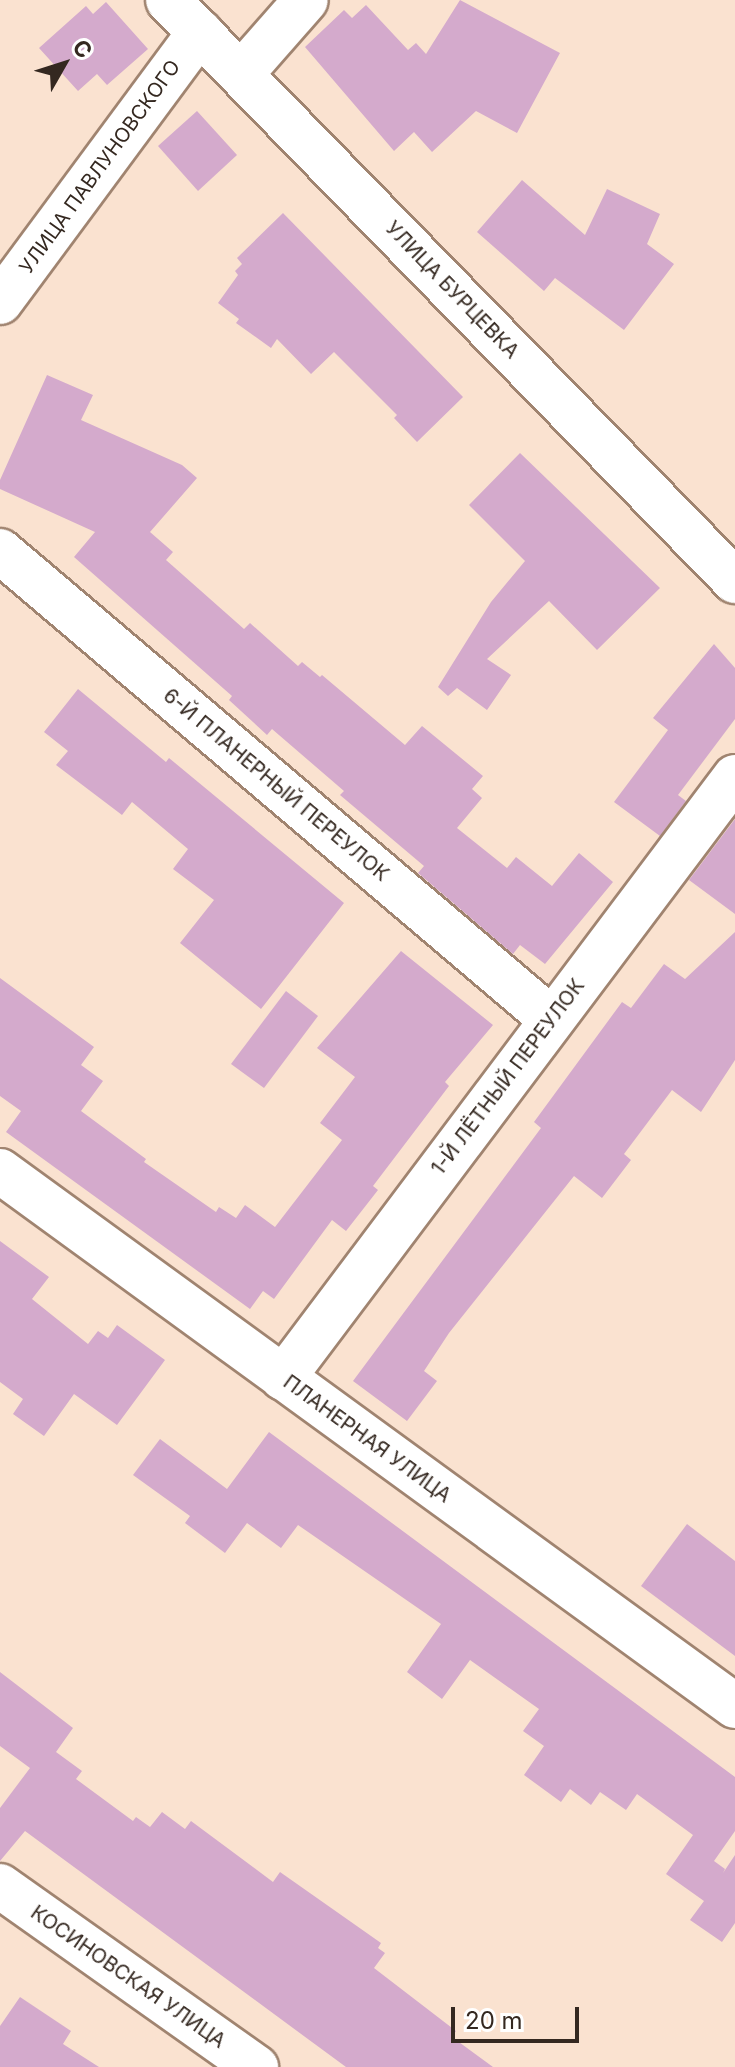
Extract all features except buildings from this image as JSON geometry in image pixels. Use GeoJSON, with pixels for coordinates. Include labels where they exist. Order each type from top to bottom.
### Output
{"type":"FeatureCollection","features":[{"type":"Feature","properties":{"kind":"street","name":"УЛИЦА БУРЦЕВКА"},"geometry":{"type":"LineString","coordinates":[[168,0],[735,581]]}},
{"type":"Feature","properties":{"kind":"street"},"geometry":{"type":"LineString","coordinates":[[241,74],[306,0]]}},
{"type":"Feature","properties":{"kind":"street","name":"УЛИЦА ПАВЛУНОВСКОГО"},"geometry":{"type":"LineString","coordinates":[[0,302],[200,32]]}},
{"type":"Feature","properties":{"kind":"street","name":"6-Й ПЛАНЕРНЫЙ ПЕРЕУЛОК"},"geometry":{"type":"LineString","coordinates":[[0,551],[551,1019]]}},
{"type":"Feature","properties":{"kind":"street","name":"1-Й ЛЁТНЫЙ ПЕРЕУЛОК"},"geometry":{"type":"LineString","coordinates":[[283,1378],[735,777]]}},
{"type":"Feature","properties":{"kind":"street","name":"ПЛАНЕРНАЯ УЛИЦА"},"geometry":{"type":"LineString","coordinates":[[0,1171],[735,1706]]}},
{"type":"Feature","properties":{"kind":"street","name":"КОСИНОВСКАЯ УЛИЦА"},"geometry":{"type":"LineString","coordinates":[[0,1886],[256,2067]]}}]}
